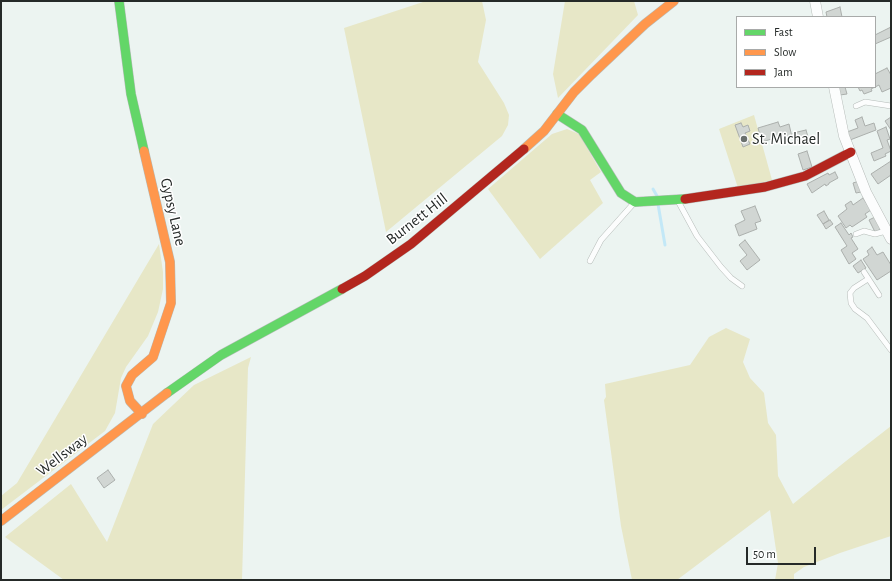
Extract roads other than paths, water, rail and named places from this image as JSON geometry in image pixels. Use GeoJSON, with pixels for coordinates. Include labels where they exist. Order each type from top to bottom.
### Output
{"type":"FeatureCollection","features":[{"type":"Feature","properties":{"kind":"main road","name":"Gypsy Lane"},"geometry":{"type":"LineString","coordinates":[[119,1],[131,94],[170,262],[171,303],[162,333],[152,357],[132,375],[126,386],[130,400],[142,414]]}},
{"type":"Feature","properties":{"kind":"main road","name":"Burnett Hill"},"geometry":{"type":"LineString","coordinates":[[142,414],[183,381],[221,355],[334,294],[390,259],[464,201],[513,160],[544,131],[591,74],[645,24],[674,1]]}},
{"type":"Feature","properties":{"kind":"main road"},"geometry":{"type":"LineString","coordinates":[[557,114],[582,130],[607,174],[621,193],[635,202],[700,198],[765,187],[805,176],[851,152]]}},
{"type":"Feature","properties":{"kind":"main road","name":"Wellsway"},"geometry":{"type":"LineString","coordinates":[[1,521],[142,414]]}},
{"type":"Feature","properties":{"kind":"street"},"geometry":{"type":"LineString","coordinates":[[815,1],[818,16]]}},
{"type":"Feature","properties":{"kind":"street"},"geometry":{"type":"LineString","coordinates":[[834,88],[844,136],[866,192],[888,235]]}},
{"type":"Feature","properties":{"kind":"lane"},"geometry":{"type":"LineString","coordinates":[[856,106],[865,102],[891,106]]}},
{"type":"Feature","properties":{"kind":"lane"},"geometry":{"type":"LineString","coordinates":[[677,199],[697,236],[721,267],[742,286]]}},
{"type":"Feature","properties":{"kind":"lane"},"geometry":{"type":"LineString","coordinates":[[590,262],[601,240],[635,202]]}},
{"type":"Feature","properties":{"kind":"lane"},"geometry":{"type":"LineString","coordinates":[[856,234],[864,231],[888,235]]}},
{"type":"Feature","properties":{"kind":"lane"},"geometry":{"type":"LineString","coordinates":[[864,272],[879,295]]}},
{"type":"Feature","properties":{"kind":"lane"},"geometry":{"type":"LineString","coordinates":[[868,278],[854,288],[850,293],[851,303],[855,309],[867,318],[891,350]]}},
{"type":"Feature","properties":{"kind":"waterway"},"geometry":{"type":"LineString","coordinates":[[653,189],[657,196]]}},
{"type":"Feature","properties":{"kind":"waterway"},"geometry":{"type":"LineString","coordinates":[[658,204],[665,245]]}},
{"type":"Feature","properties":{"kind":"place","name":"St. Michael"},"geometry":{"type":"Point","coordinates":[744,139]}}]}
